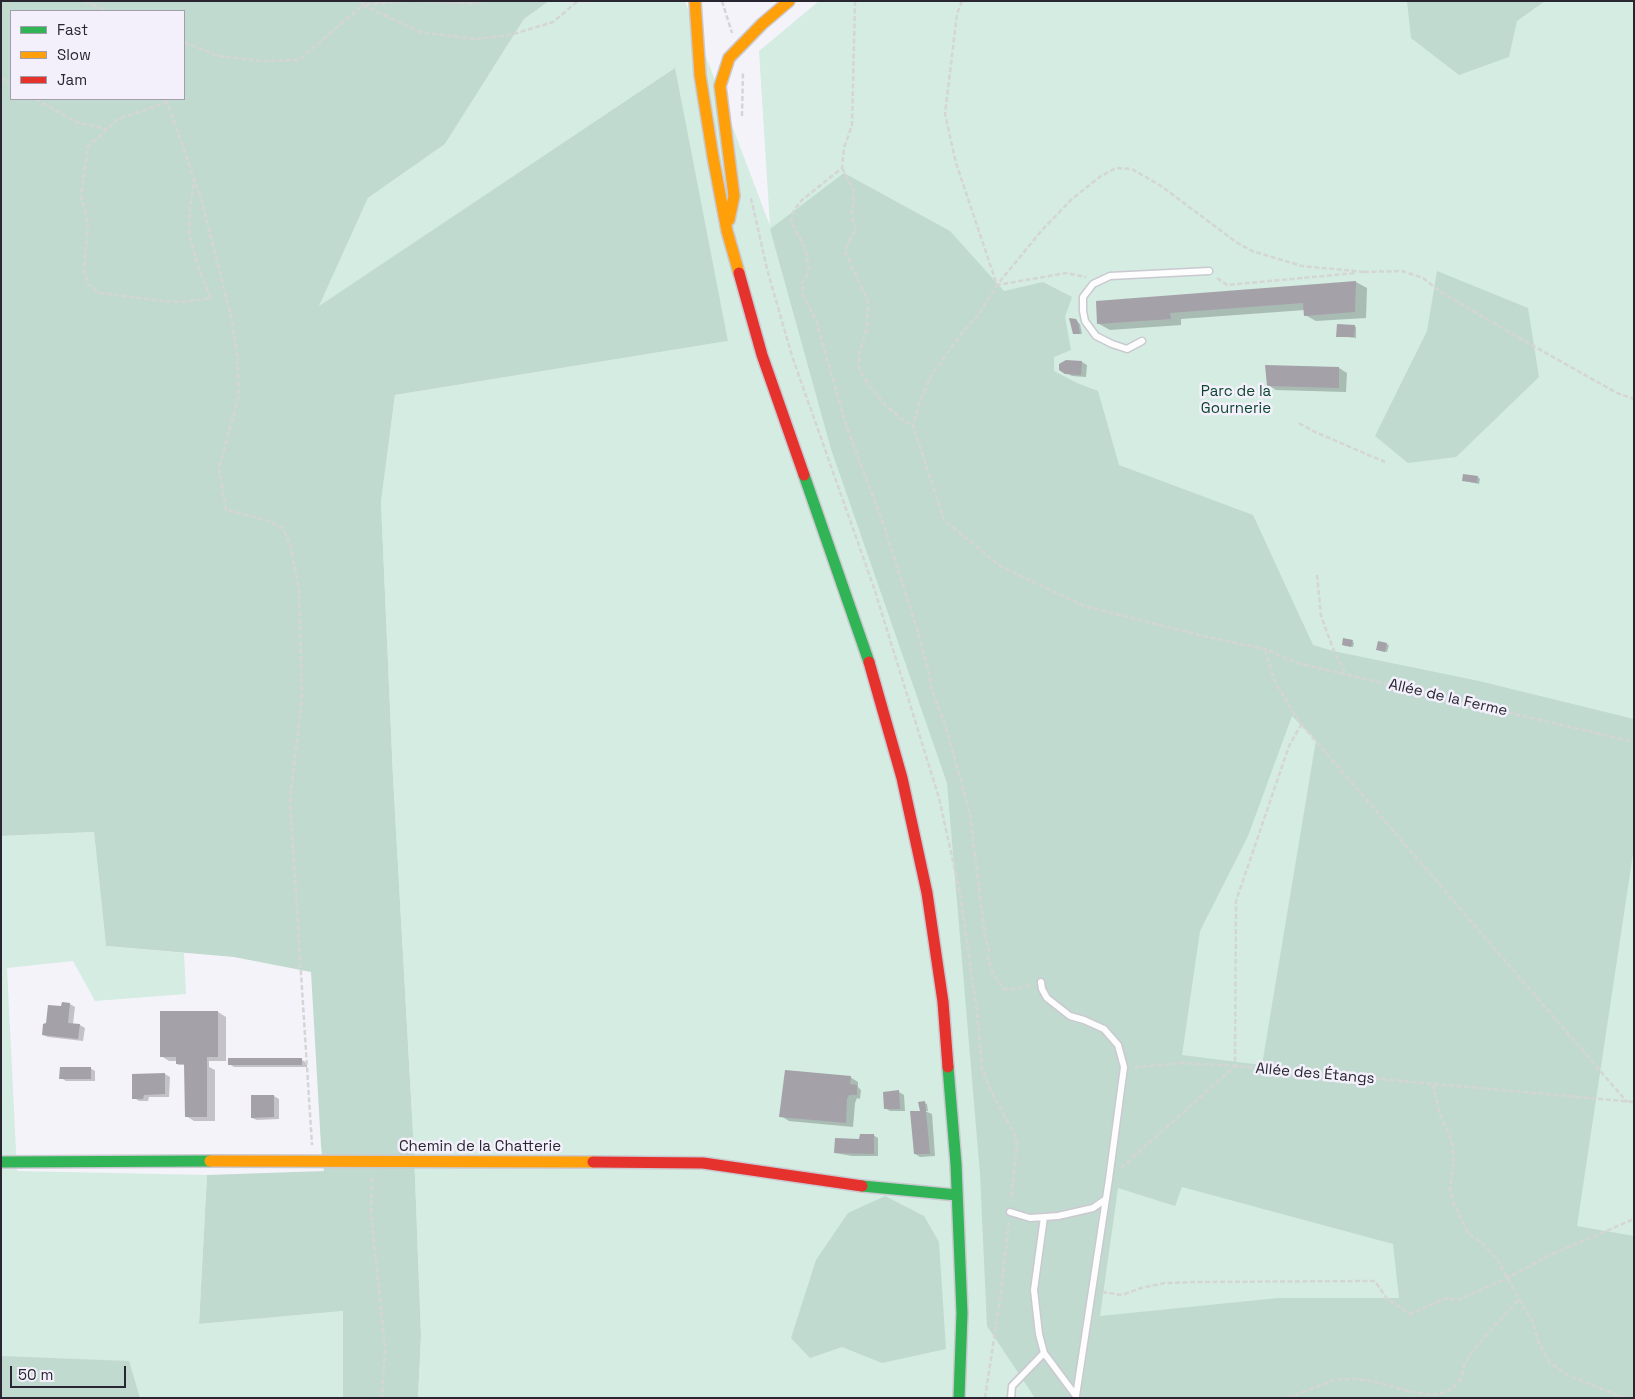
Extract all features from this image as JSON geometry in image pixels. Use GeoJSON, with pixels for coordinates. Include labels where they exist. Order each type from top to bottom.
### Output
{"type":"FeatureCollection","features":[{"type":"Feature","properties":{"kind":"main road"},"geometry":{"type":"LineString","coordinates":[[694,1],[700,75],[712,157],[727,231],[762,355],[871,668],[902,778],[927,893],[943,1002],[957,1195],[962,1313],[959,1398]]}},
{"type":"Feature","properties":{"kind":"main road"},"geometry":{"type":"LineString","coordinates":[[727,231],[734,196],[720,86],[729,58],[762,24],[790,1]]}},
{"type":"Feature","properties":{"kind":"main road","name":"Chemin de la Chatterie"},"geometry":{"type":"LineString","coordinates":[[1,1162],[372,1161],[703,1163],[854,1185],[957,1195]]}},
{"type":"Feature","properties":{"kind":"lane"},"geometry":{"type":"LineString","coordinates":[[1142,341],[1127,349],[1096,336],[1085,321],[1083,311],[1083,297],[1093,284],[1110,276],[1208,271]]}},
{"type":"Feature","properties":{"kind":"lane"},"geometry":{"type":"LineString","coordinates":[[1041,982],[1042,989],[1047,998],[1070,1016],[1104,1029],[1118,1045],[1124,1068],[1076,1396],[1044,1353],[1039,1334],[1034,1290],[1044,1217]]}},
{"type":"Feature","properties":{"kind":"lane"},"geometry":{"type":"LineString","coordinates":[[1010,1212],[1030,1218],[1044,1217],[1093,1208],[1106,1199]]}},
{"type":"Feature","properties":{"kind":"lane"},"geometry":{"type":"LineString","coordinates":[[1012,1398],[1012,1386],[1044,1353]]}},
{"type":"Feature","properties":{"kind":"path"},"geometry":{"type":"LineString","coordinates":[[86,1],[104,10]]}},
{"type":"Feature","properties":{"kind":"path"},"geometry":{"type":"LineString","coordinates":[[361,1],[363,5],[420,32],[474,39],[510,34],[553,22],[578,1]]}},
{"type":"Feature","properties":{"kind":"path"},"geometry":{"type":"LineString","coordinates":[[185,42],[218,56],[262,61],[299,60],[363,5],[406,1]]}},
{"type":"Feature","properties":{"kind":"path"},"geometry":{"type":"LineString","coordinates":[[422,1],[470,3],[484,1]]}},
{"type":"Feature","properties":{"kind":"path"},"geometry":{"type":"LineString","coordinates":[[722,1],[730,31],[741,54],[744,76],[742,120]]}},
{"type":"Feature","properties":{"kind":"path"},"geometry":{"type":"LineString","coordinates":[[856,1],[852,125],[844,148],[842,168],[854,190],[852,218],[856,230],[849,241],[846,252],[868,301],[867,327],[859,354],[859,370],[885,405],[913,426],[920,401],[931,376],[961,334],[977,317],[997,285],[1042,230],[1073,198],[1101,176],[1116,168],[1132,169],[1161,186],[1236,242],[1252,251],[1302,266],[1364,272]]}},
{"type":"Feature","properties":{"kind":"path"},"geometry":{"type":"LineString","coordinates":[[962,1],[957,14],[945,114],[956,163],[997,285]]}},
{"type":"Feature","properties":{"kind":"path"},"geometry":{"type":"LineString","coordinates":[[38,100],[76,122],[108,129]]}},
{"type":"Feature","properties":{"kind":"path"},"geometry":{"type":"LineString","coordinates":[[194,178],[189,233],[198,267],[211,298],[184,302],[99,293],[88,284],[84,270],[88,224],[81,195],[88,147],[118,119],[167,100],[194,178],[231,316],[237,355],[239,395],[219,468],[226,510],[282,526],[290,544],[299,589],[302,696],[290,801],[312,1161]]}},
{"type":"Feature","properties":{"kind":"path"},"geometry":{"type":"LineString","coordinates":[[842,168],[802,200],[794,210],[791,221],[806,250],[809,272],[802,282],[803,295],[816,320],[846,425],[884,526],[917,630],[932,691],[945,724],[970,814],[985,937],[989,948],[988,959],[993,974],[1004,989],[1016,989],[1041,982]]}},
{"type":"Feature","properties":{"kind":"path"},"geometry":{"type":"LineString","coordinates":[[749,190],[767,269],[792,356],[874,588],[939,798],[964,918],[978,1016],[982,1068],[991,1091],[1018,1144],[1000,1299],[984,1398]]}},
{"type":"Feature","properties":{"kind":"path"},"geometry":{"type":"LineString","coordinates":[[1208,271],[1227,285],[1364,272],[1402,271],[1423,278],[1442,293],[1617,393],[1634,399]]}},
{"type":"Feature","properties":{"kind":"path"},"geometry":{"type":"LineString","coordinates":[[997,285],[1066,273],[1101,279]]}},
{"type":"Feature","properties":{"kind":"path"},"geometry":{"type":"LineString","coordinates":[[1299,423],[1313,432],[1385,462]]}},
{"type":"Feature","properties":{"kind":"path","name":"Allée de la Ferme"},"geometry":{"type":"LineString","coordinates":[[913,426],[944,520],[1000,566],[1084,606],[1203,636],[1265,649],[1297,663],[1634,742]]}},
{"type":"Feature","properties":{"kind":"path"},"geometry":{"type":"LineString","coordinates":[[1317,575],[1322,616],[1334,651],[1345,674]]}},
{"type":"Feature","properties":{"kind":"path"},"geometry":{"type":"LineString","coordinates":[[1265,649],[1274,680],[1302,725],[1628,1102]]}},
{"type":"Feature","properties":{"kind":"path"},"geometry":{"type":"LineString","coordinates":[[1109,1179],[1234,1066],[1236,901],[1289,746],[1302,725]]}},
{"type":"Feature","properties":{"kind":"path","name":"Allée des Étangs"},"geometry":{"type":"LineString","coordinates":[[1124,1068],[1184,1063],[1234,1066],[1634,1102]]}},
{"type":"Feature","properties":{"kind":"path"},"geometry":{"type":"LineString","coordinates":[[1433,1085],[1440,1115],[1450,1136],[1453,1148],[1450,1190],[1453,1202],[1468,1233],[1481,1242],[1497,1260],[1532,1320],[1538,1341],[1549,1362],[1567,1375],[1625,1398]]}},
{"type":"Feature","properties":{"kind":"path"},"geometry":{"type":"LineString","coordinates":[[372,1161],[371,1213],[385,1347],[382,1398]]}},
{"type":"Feature","properties":{"kind":"path"},"geometry":{"type":"LineString","coordinates":[[1092,1290],[1122,1295],[1141,1288],[1165,1283],[1376,1281],[1387,1298],[1410,1314],[1447,1298],[1458,1300],[1507,1278],[1548,1256],[1634,1219]]}},
{"type":"Feature","properties":{"kind":"path"},"geometry":{"type":"LineString","coordinates":[[1288,1398],[1334,1380],[1354,1379],[1372,1381],[1408,1391],[1432,1395],[1450,1390],[1458,1383],[1462,1376],[1464,1365],[1474,1349],[1519,1299]]}},
{"type":"Feature","properties":{"kind":"green space"},"geometry":{"type":"Polygon","coordinates":[[[1,1],[549,1],[524,19],[445,144],[368,198],[319,306],[675,68],[728,341],[395,395],[381,502],[393,777],[414,1151],[421,1336],[418,1398],[343,1398],[343,1311],[199,1324],[207,1175],[324,1171],[311,972],[234,957],[106,946],[94,832],[1,836],[1,1]]]}},
{"type":"Feature","properties":{"kind":"green space","name":"Parc de la Gournerie"},"geometry":{"type":"Polygon","coordinates":[[[549,1],[685,1],[770,226],[759,51],[819,1],[1634,1],[1634,1398],[418,1398],[421,1336],[414,1151],[393,777],[381,502],[395,395],[728,341],[674,69],[318,307],[368,198],[445,144],[524,19],[549,1]]]}},
{"type":"Feature","properties":{"kind":"green space"},"geometry":{"type":"Polygon","coordinates":[[[1407,1],[1545,1],[1517,21],[1509,57],[1459,75],[1411,38],[1407,1]]]}},
{"type":"Feature","properties":{"kind":"green space"},"geometry":{"type":"Polygon","coordinates":[[[844,173],[950,231],[1004,291],[1043,282],[1072,297],[1065,317],[1071,350],[1054,357],[1054,371],[1098,391],[1119,465],[1253,515],[1313,645],[1333,651],[1479,681],[1634,719],[1634,847],[1577,1226],[1634,1236],[1634,1398],[1035,1398],[987,1326],[980,1174],[947,783],[831,449],[770,229],[844,173]],[[1292,716],[1248,836],[1200,931],[1182,1055],[1262,1065],[1316,740],[1292,716]],[[1182,1187],[1175,1206],[1118,1188],[1100,1316],[1278,1298],[1399,1298],[1393,1244],[1182,1187]]]}},
{"type":"Feature","properties":{"kind":"green space"},"geometry":{"type":"Polygon","coordinates":[[[1437,271],[1528,308],[1539,377],[1456,457],[1408,463],[1375,436],[1427,331],[1437,271]]]}},
{"type":"Feature","properties":{"kind":"green space"},"geometry":{"type":"Polygon","coordinates":[[[94,832],[106,946],[184,953],[186,994],[95,1001],[73,961],[7,968],[17,1171],[207,1175],[199,1324],[343,1311],[343,1398],[1,1398],[1,836],[94,832]]]}},
{"type":"Feature","properties":{"kind":"green space"},"geometry":{"type":"Polygon","coordinates":[[[885,1196],[924,1216],[939,1242],[946,1349],[882,1363],[842,1347],[810,1358],[791,1338],[816,1260],[848,1213],[885,1196]]]}},
{"type":"Feature","properties":{"kind":"green space"},"geometry":{"type":"Polygon","coordinates":[[[1,1356],[129,1361],[140,1398],[1,1398],[1,1356]]]}},
{"type":"Feature","properties":{"kind":"building"},"geometry":{"type":"Polygon","coordinates":[[[1356,281],[1355,312],[1304,316],[1303,303],[1170,313],[1171,319],[1097,324],[1096,301],[1356,281]]]}},
{"type":"Feature","properties":{"kind":"building"},"geometry":{"type":"Polygon","coordinates":[[[1069,318],[1076,319],[1080,334],[1073,334],[1069,318]]]}},
{"type":"Feature","properties":{"kind":"building"},"geometry":{"type":"Polygon","coordinates":[[[1337,324],[1355,325],[1354,337],[1336,337],[1337,324]]]}},
{"type":"Feature","properties":{"kind":"building"},"geometry":{"type":"Polygon","coordinates":[[[1066,360],[1082,361],[1081,375],[1065,374],[1059,370],[1059,364],[1066,360]]]}},
{"type":"Feature","properties":{"kind":"building"},"geometry":{"type":"Polygon","coordinates":[[[1265,365],[1339,367],[1339,388],[1267,386],[1265,365]]]}},
{"type":"Feature","properties":{"kind":"building"},"geometry":{"type":"Polygon","coordinates":[[[1463,474],[1478,476],[1477,483],[1462,481],[1463,474]]]}},
{"type":"Feature","properties":{"kind":"building"},"geometry":{"type":"Polygon","coordinates":[[[1343,638],[1353,640],[1351,647],[1342,645],[1343,638]]]}},
{"type":"Feature","properties":{"kind":"building"},"geometry":{"type":"Polygon","coordinates":[[[1378,641],[1387,643],[1385,652],[1376,650],[1378,641]]]}},
{"type":"Feature","properties":{"kind":"building"},"geometry":{"type":"Polygon","coordinates":[[[62,1002],[70,1003],[68,1023],[80,1024],[78,1039],[42,1035],[43,1024],[46,1023],[48,1005],[61,1006],[62,1002]]]}},
{"type":"Feature","properties":{"kind":"building"},"geometry":{"type":"Polygon","coordinates":[[[160,1011],[218,1011],[218,1057],[207,1057],[207,1117],[185,1117],[184,1064],[176,1064],[176,1057],[160,1057],[160,1011]]]}},
{"type":"Feature","properties":{"kind":"building"},"geometry":{"type":"Polygon","coordinates":[[[228,1058],[302,1058],[302,1065],[228,1065],[228,1058]]]}},
{"type":"Feature","properties":{"kind":"building"},"geometry":{"type":"Polygon","coordinates":[[[60,1067],[91,1067],[91,1079],[59,1079],[60,1067]]]}},
{"type":"Feature","properties":{"kind":"building"},"geometry":{"type":"Polygon","coordinates":[[[785,1070],[851,1076],[850,1084],[857,1085],[857,1095],[849,1095],[847,1099],[846,1123],[779,1117],[785,1070]]]}},
{"type":"Feature","properties":{"kind":"building"},"geometry":{"type":"Polygon","coordinates":[[[165,1073],[165,1094],[144,1095],[143,1099],[132,1099],[132,1074],[165,1073]]]}},
{"type":"Feature","properties":{"kind":"building"},"geometry":{"type":"Polygon","coordinates":[[[899,1090],[900,1109],[884,1109],[883,1092],[899,1090]]]}},
{"type":"Feature","properties":{"kind":"building"},"geometry":{"type":"Polygon","coordinates":[[[251,1095],[274,1095],[274,1117],[251,1118],[251,1095]]]}},
{"type":"Feature","properties":{"kind":"building"},"geometry":{"type":"Polygon","coordinates":[[[925,1101],[930,1154],[914,1154],[910,1111],[920,1111],[918,1102],[925,1101]]]}},
{"type":"Feature","properties":{"kind":"building"},"geometry":{"type":"Polygon","coordinates":[[[860,1134],[874,1134],[874,1154],[834,1153],[835,1138],[859,1139],[860,1134]]]}},
{"type":"Feature","properties":{"kind":"traffic: fast"},"geometry":{"type":"LineString","coordinates":[[804,475],[869,662]]}},
{"type":"Feature","properties":{"kind":"traffic: fast"},"geometry":{"type":"LineString","coordinates":[[948,1067],[956,1164],[962,1313],[959,1398]]}},
{"type":"Feature","properties":{"kind":"traffic: fast"},"geometry":{"type":"LineString","coordinates":[[1,1162],[210,1161]]}},
{"type":"Feature","properties":{"kind":"traffic: fast"},"geometry":{"type":"LineString","coordinates":[[862,1186],[957,1195]]}},
{"type":"Feature","properties":{"kind":"traffic: slow"},"geometry":{"type":"LineString","coordinates":[[695,1],[700,75],[713,157],[727,231],[739,273]]}},
{"type":"Feature","properties":{"kind":"traffic: slow"},"geometry":{"type":"LineString","coordinates":[[729,220],[734,196],[720,86],[729,58],[762,24],[789,1]]}},
{"type":"Feature","properties":{"kind":"traffic: slow"},"geometry":{"type":"LineString","coordinates":[[210,1161],[593,1162]]}},
{"type":"Feature","properties":{"kind":"traffic: jam"},"geometry":{"type":"LineString","coordinates":[[739,273],[762,355],[804,475]]}},
{"type":"Feature","properties":{"kind":"traffic: jam"},"geometry":{"type":"LineString","coordinates":[[869,662],[902,778],[927,893],[943,1002],[948,1067]]}},
{"type":"Feature","properties":{"kind":"traffic: jam"},"geometry":{"type":"LineString","coordinates":[[593,1162],[703,1163],[862,1186]]}}]}
